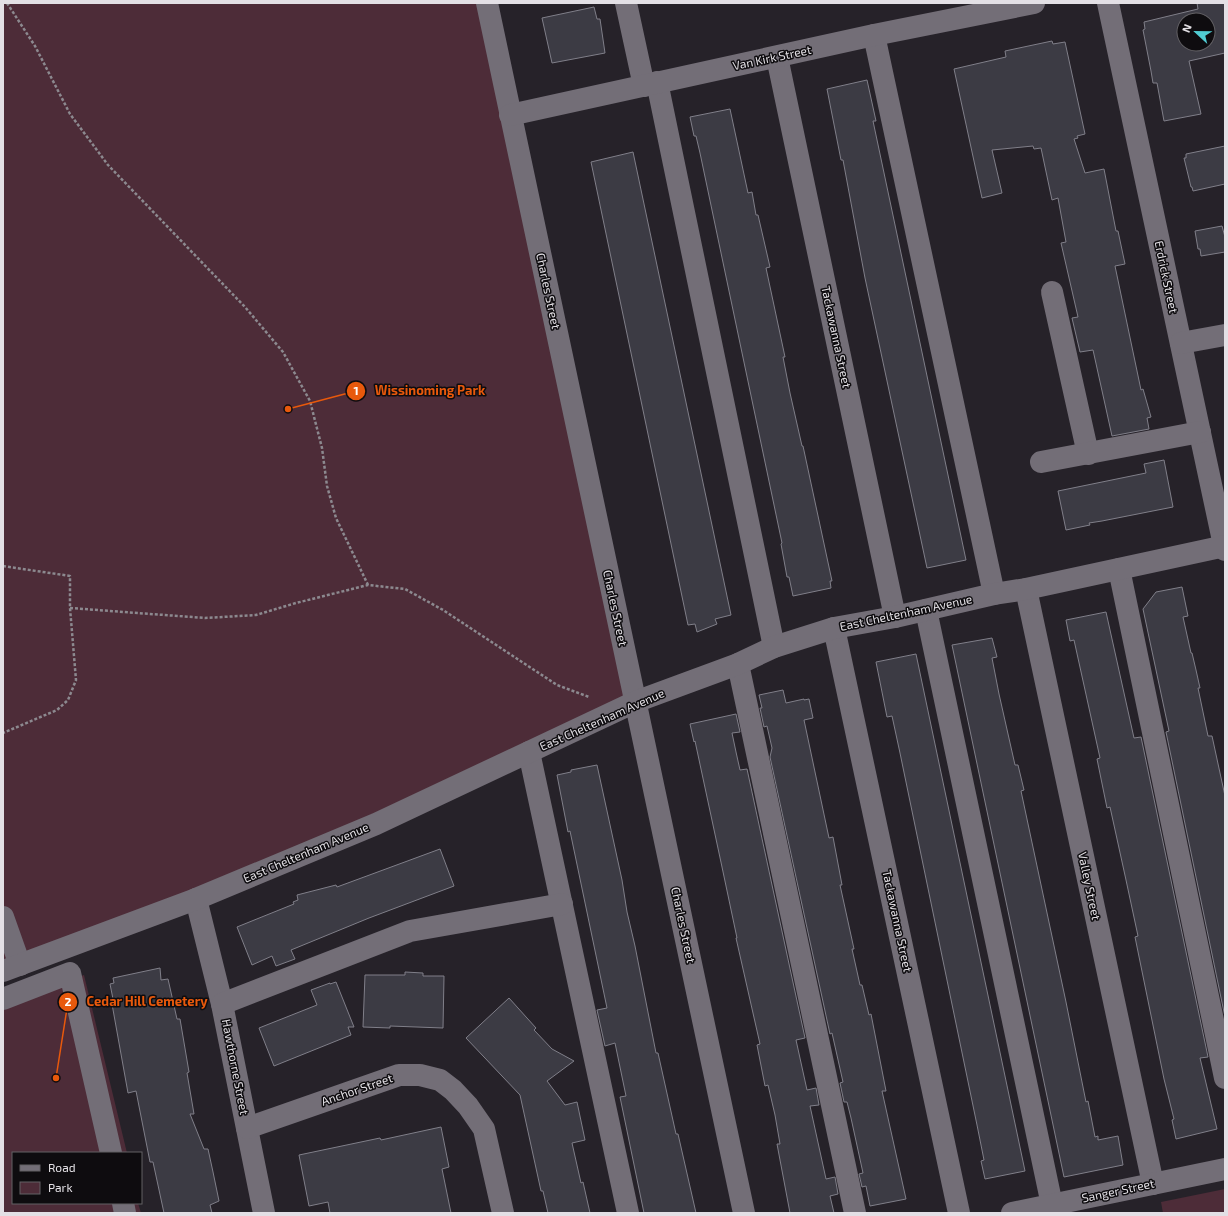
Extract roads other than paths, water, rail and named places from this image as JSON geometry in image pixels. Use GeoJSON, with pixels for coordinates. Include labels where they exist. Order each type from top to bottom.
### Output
{"type":"FeatureCollection","features":[{"type":"Feature","properties":{"kind":"street","name":"Charles Street"},"geometry":{"type":"LineString","coordinates":[[487,3],[744,1213]]}},
{"type":"Feature","properties":{"kind":"street"},"geometry":{"type":"LineString","coordinates":[[626,3],[650,84],[774,647]]}},
{"type":"Feature","properties":{"kind":"street","name":"Van Kirk Street"},"geometry":{"type":"LineString","coordinates":[[510,115],[874,35],[1034,3]]}},
{"type":"Feature","properties":{"kind":"street","name":"Erdrick Street"},"geometry":{"type":"LineString","coordinates":[[1108,3],[1225,548]]}},
{"type":"Feature","properties":{"kind":"street"},"geometry":{"type":"LineString","coordinates":[[874,35],[994,594]]}},
{"type":"Feature","properties":{"kind":"street","name":"Tackawanna Street"},"geometry":{"type":"LineString","coordinates":[[777,57],[895,617]]}},
{"type":"Feature","properties":{"kind":"street"},"geometry":{"type":"LineString","coordinates":[[1052,292],[1088,454]]}},
{"type":"Feature","properties":{"kind":"street"},"geometry":{"type":"LineString","coordinates":[[1180,343],[1225,335]]}},
{"type":"Feature","properties":{"kind":"street"},"geometry":{"type":"LineString","coordinates":[[1042,462],[1200,432]]}},
{"type":"Feature","properties":{"kind":"street","name":"East Cheltenham Avenue"},"geometry":{"type":"LineString","coordinates":[[12,968],[196,899],[376,824],[635,702],[738,664],[774,647],[834,628],[895,617],[994,594],[1026,589],[1225,548]]}},
{"type":"Feature","properties":{"kind":"street"},"geometry":{"type":"LineString","coordinates":[[1119,569],[1225,1078]]}},
{"type":"Feature","properties":{"kind":"street","name":"Valley Street"},"geometry":{"type":"LineString","coordinates":[[1026,589],[1153,1184]]}},
{"type":"Feature","properties":{"kind":"street"},"geometry":{"type":"LineString","coordinates":[[926,610],[1052,1205]]}},
{"type":"Feature","properties":{"kind":"street","name":"Tackawanna Street"},"geometry":{"type":"LineString","coordinates":[[834,628],[959,1213]]}},
{"type":"Feature","properties":{"kind":"street"},"geometry":{"type":"LineString","coordinates":[[738,664],[855,1213]]}},
{"type":"Feature","properties":{"kind":"street"},"geometry":{"type":"LineString","coordinates":[[529,752],[628,1213]]}},
{"type":"Feature","properties":{"kind":"street","name":"Hawthorne Street"},"geometry":{"type":"LineString","coordinates":[[196,899],[222,1004],[264,1213]]}},
{"type":"Feature","properties":{"kind":"street"},"geometry":{"type":"LineString","coordinates":[[222,1004],[410,931],[562,904]]}},
{"type":"Feature","properties":{"kind":"street"},"geometry":{"type":"LineString","coordinates":[[3,917],[12,968]]}},
{"type":"Feature","properties":{"kind":"street"},"geometry":{"type":"LineString","coordinates":[[3,999],[70,973],[111,1152]]}},
{"type":"Feature","properties":{"kind":"street","name":"Anchor Street"},"geometry":{"type":"LineString","coordinates":[[247,1128],[399,1075],[420,1075],[440,1080],[453,1090],[468,1106],[484,1129],[503,1213]]}},
{"type":"Feature","properties":{"kind":"street","name":"Sanger Street"},"geometry":{"type":"LineString","coordinates":[[1012,1213],[1225,1168]]}},
{"type":"Feature","properties":{"kind":"place","name":"Wissinoming Park"},"geometry":{"type":"Point","coordinates":[288,409]}},
{"type":"Feature","properties":{"kind":"place","name":"Cedar Hill Cemetery"},"geometry":{"type":"Point","coordinates":[56,1078]}}]}
